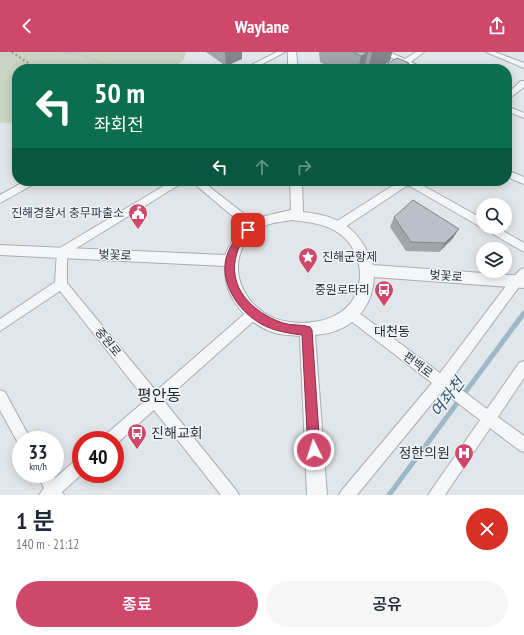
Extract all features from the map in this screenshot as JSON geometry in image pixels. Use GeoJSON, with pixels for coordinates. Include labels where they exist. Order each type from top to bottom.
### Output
{"type":"FeatureCollection","features":[{"type":"Feature","properties":{"kind":"street"},"geometry":{"type":"LineString","coordinates":[[257,64],[282,52]]}},
{"type":"Feature","properties":{"kind":"street"},"geometry":{"type":"LineString","coordinates":[[292,52],[293,64]]}},
{"type":"Feature","properties":{"kind":"street"},"geometry":{"type":"LineString","coordinates":[[383,52],[410,64]]}},
{"type":"Feature","properties":{"kind":"street"},"geometry":{"type":"LineString","coordinates":[[403,64],[421,52]]}},
{"type":"Feature","properties":{"kind":"street"},"geometry":{"type":"LineString","coordinates":[[488,52],[524,66]]}},
{"type":"Feature","properties":{"kind":"street"},"geometry":{"type":"LineString","coordinates":[[512,94],[524,83]]}},
{"type":"Feature","properties":{"kind":"street"},"geometry":{"type":"LineString","coordinates":[[512,110],[524,116]]}},
{"type":"Feature","properties":{"kind":"street"},"geometry":{"type":"LineString","coordinates":[[512,176],[524,182]]}},
{"type":"Feature","properties":{"kind":"street"},"geometry":{"type":"LineString","coordinates":[[0,199],[24,186]]}},
{"type":"Feature","properties":{"kind":"street"},"geometry":{"type":"LineString","coordinates":[[0,326],[61,284],[62,252],[171,186]]}},
{"type":"Feature","properties":{"kind":"street"},"geometry":{"type":"LineString","coordinates":[[202,186],[253,227]]}},
{"type":"Feature","properties":{"kind":"street"},"geometry":{"type":"LineString","coordinates":[[296,186],[297,214]]}},
{"type":"Feature","properties":{"kind":"street"},"geometry":{"type":"LineString","coordinates":[[338,226],[399,186]]}},
{"type":"Feature","properties":{"kind":"street"},"geometry":{"type":"LineString","coordinates":[[416,186],[476,220]]}},
{"type":"Feature","properties":{"kind":"street"},"geometry":{"type":"LineString","coordinates":[[297,214],[317,217],[338,226],[347,232],[358,244],[366,258],[369,279],[366,292],[360,304],[351,314],[331,326],[307,330],[294,330],[277,326],[253,314],[241,302],[233,289],[230,275],[230,261],[238,242],[253,227],[275,217],[297,214]]}},
{"type":"Feature","properties":{"kind":"street"},"geometry":{"type":"LineString","coordinates":[[500,234],[524,248]]}},
{"type":"Feature","properties":{"kind":"street","name":"벚꽃로"},"geometry":{"type":"LineString","coordinates":[[0,250],[230,261]]}},
{"type":"Feature","properties":{"kind":"street","name":"벚꽃로"},"geometry":{"type":"LineString","coordinates":[[368,271],[521,279]]}},
{"type":"Feature","properties":{"kind":"street"},"geometry":{"type":"LineString","coordinates":[[347,495],[441,382],[521,279]]}},
{"type":"Feature","properties":{"kind":"street","name":"중원로"},"geometry":{"type":"LineString","coordinates":[[61,284],[231,495]]}},
{"type":"Feature","properties":{"kind":"street"},"geometry":{"type":"LineString","coordinates":[[120,431],[253,314]]}},
{"type":"Feature","properties":{"kind":"street","name":"편백로"},"geometry":{"type":"LineString","coordinates":[[351,314],[524,445]]}},
{"type":"Feature","properties":{"kind":"street"},"geometry":{"type":"LineString","coordinates":[[307,330],[317,495]]}},
{"type":"Feature","properties":{"kind":"street"},"geometry":{"type":"LineString","coordinates":[[436,495],[524,367]]}},
{"type":"Feature","properties":{"kind":"street"},"geometry":{"type":"LineString","coordinates":[[0,397],[19,431]]}},
{"type":"Feature","properties":{"kind":"street"},"geometry":{"type":"LineString","coordinates":[[48,483],[52,493],[72,474]]}},
{"type":"Feature","properties":{"kind":"path"},"geometry":{"type":"LineString","coordinates":[[64,52],[66,54],[75,53],[105,64]]}},
{"type":"Feature","properties":{"kind":"green space"},"geometry":{"type":"Polygon","coordinates":[[[0,52],[186,52],[184,59],[178,64],[12,64],[12,122],[0,123],[0,52]]]}},
{"type":"Feature","properties":{"kind":"building"},"geometry":{"type":"Polygon","coordinates":[[[353,52],[368,52],[361,56],[353,52]]]}},
{"type":"Feature","properties":{"kind":"building"},"geometry":{"type":"Polygon","coordinates":[[[397,58],[409,63],[408,64],[387,64],[397,58]]]}},
{"type":"Feature","properties":{"kind":"building"},"geometry":{"type":"Polygon","coordinates":[[[413,200],[459,229],[445,243],[411,242],[394,217],[413,200]]]}},
{"type":"Feature","properties":{"kind":"waterway","name":"여좌천"},"geometry":{"type":"LineString","coordinates":[[389,495],[524,313]]}},
{"type":"Feature","properties":{"kind":"railway"},"geometry":{"type":"LineString","coordinates":[[12,52],[30,64]]}},
{"type":"Feature","properties":{"kind":"place","name":"진해경찰서 충무파출소"},"geometry":{"type":"Point","coordinates":[138,230]}},
{"type":"Feature","properties":{"kind":"place","name":"진해군항제"},"geometry":{"type":"Point","coordinates":[308,274]}},
{"type":"Feature","properties":{"kind":"place","name":"중원로타리"},"geometry":{"type":"Point","coordinates":[384,307]}},
{"type":"Feature","properties":{"kind":"place","name":"진해교회"},"geometry":{"type":"Point","coordinates":[137,450]}},
{"type":"Feature","properties":{"kind":"place","name":"정한의원"},"geometry":{"type":"Point","coordinates":[464,470]}},
{"type":"Feature","properties":{"kind":"district","name":"대천동"},"geometry":{"type":"Point","coordinates":[392,331]}},
{"type":"Feature","properties":{"kind":"district","name":"평안동"},"geometry":{"type":"Point","coordinates":[159,395]}},
{"type":"Feature","properties":{"kind":"route"},"geometry":{"type":"LineString","coordinates":[[248,230],[232,252],[229,269],[231,283],[241,302],[250,312],[259,318],[272,325],[284,328],[307,330],[314,450]]}}]}
